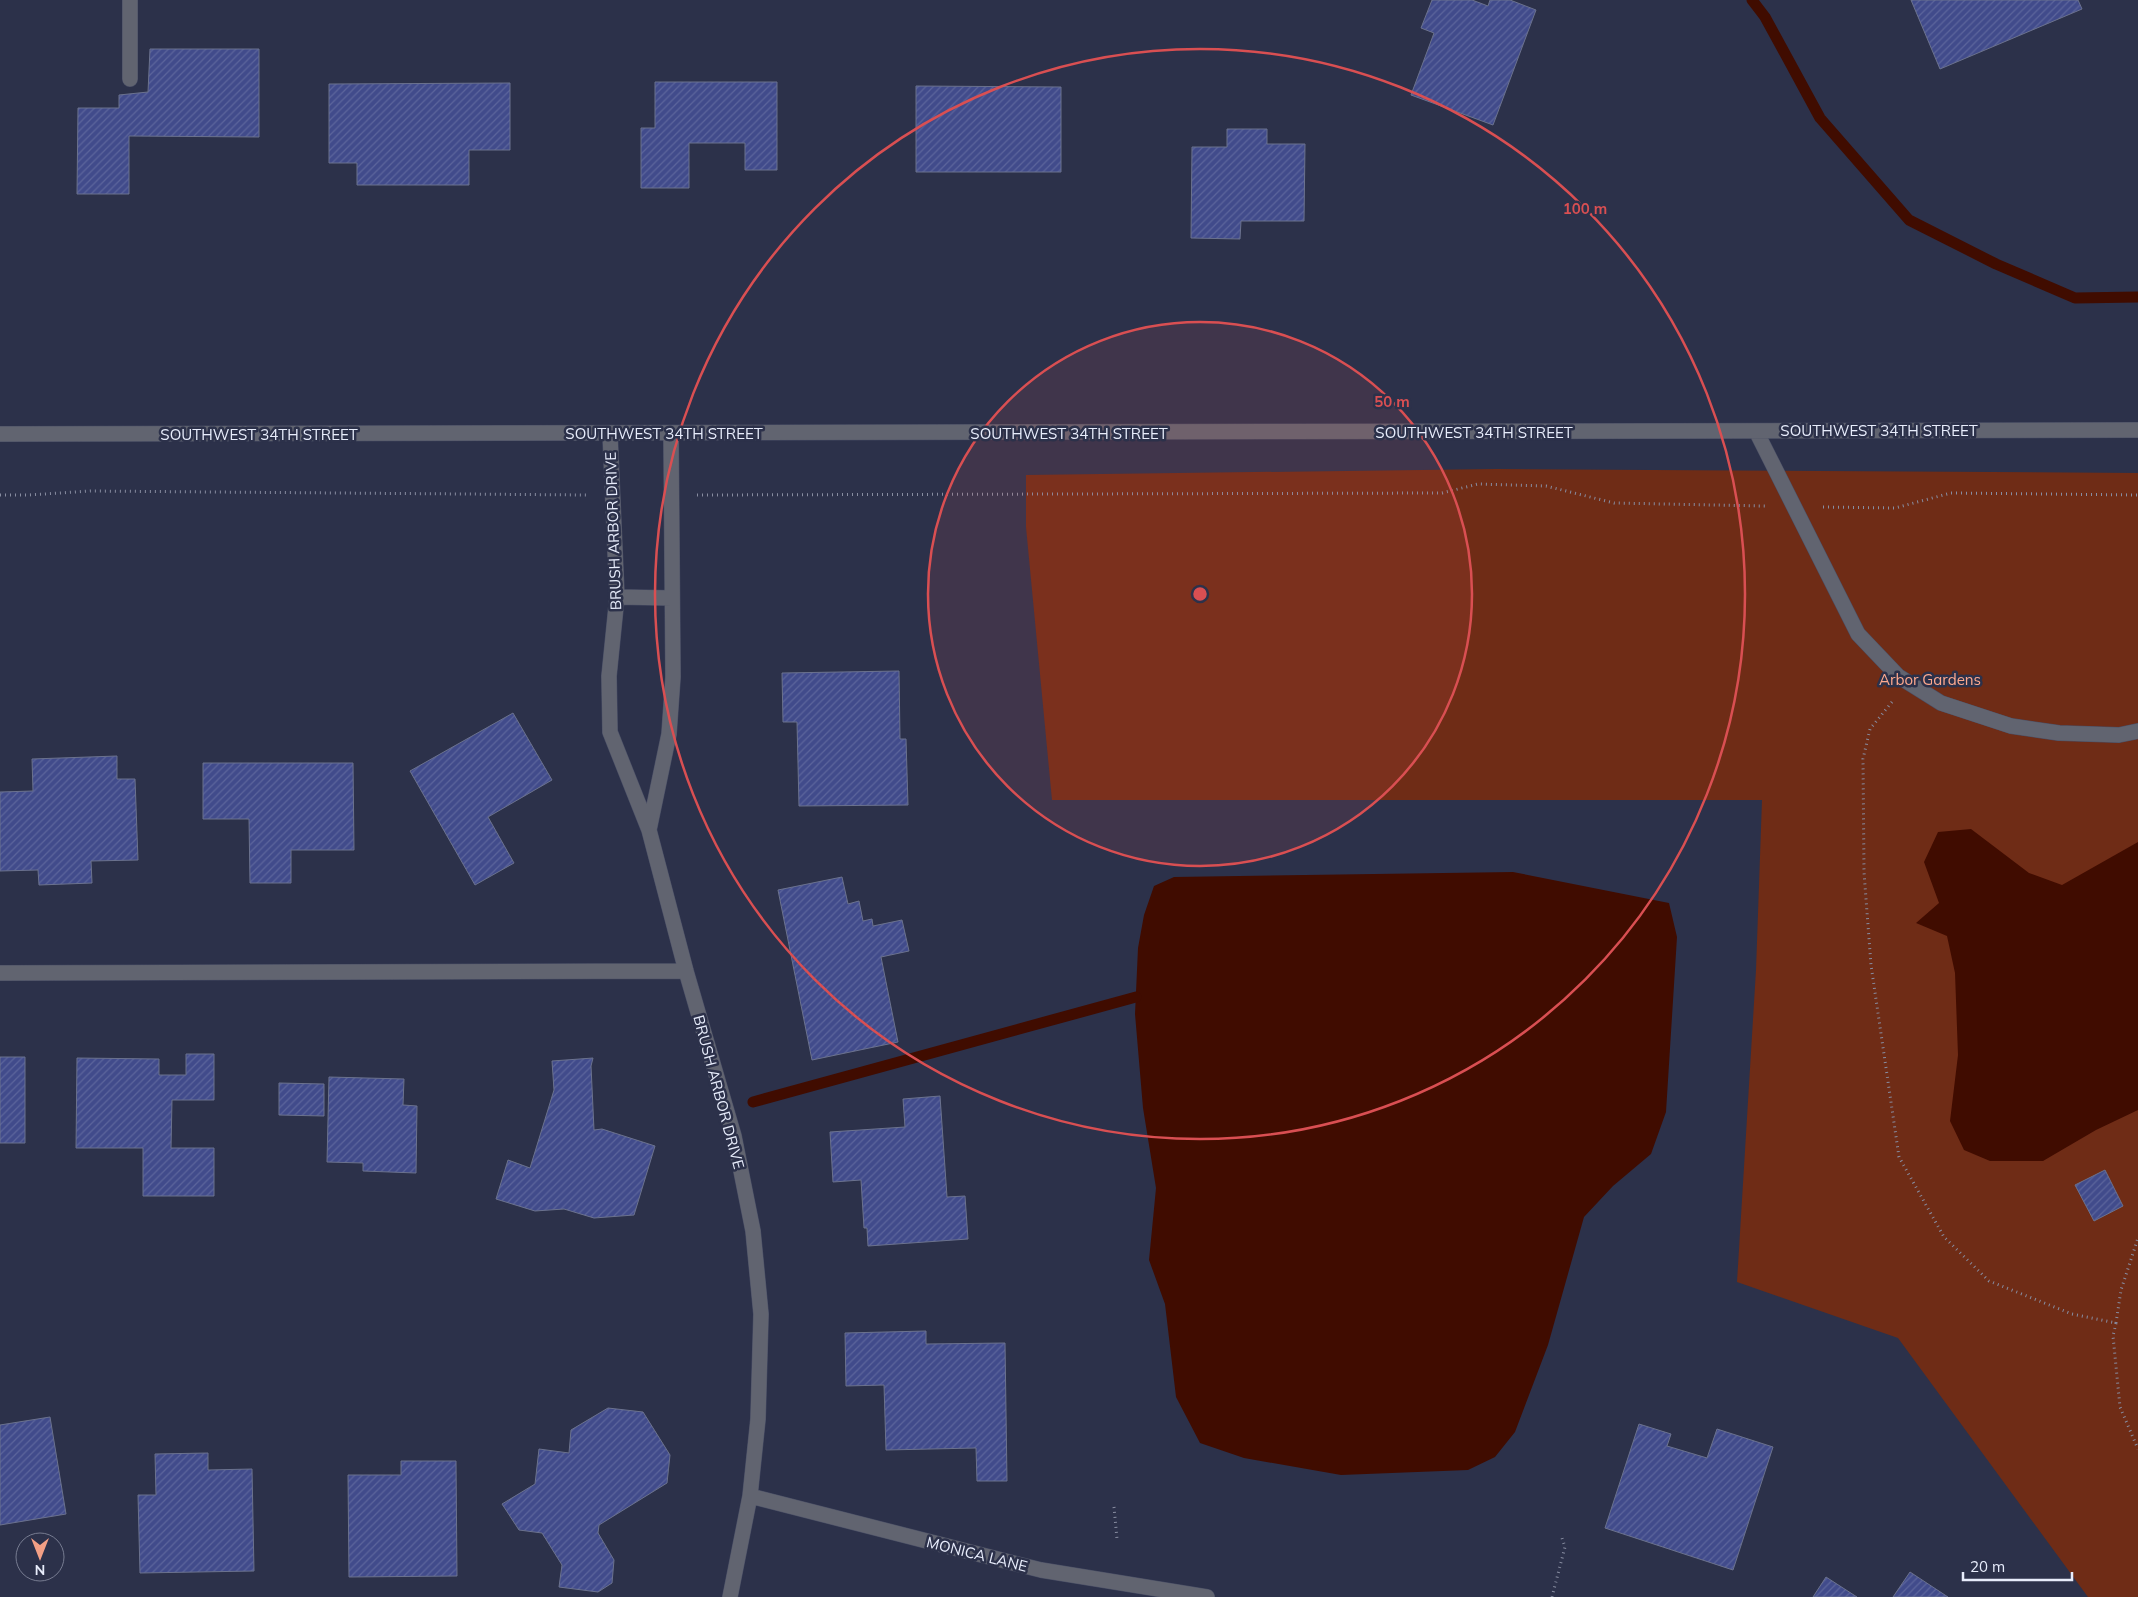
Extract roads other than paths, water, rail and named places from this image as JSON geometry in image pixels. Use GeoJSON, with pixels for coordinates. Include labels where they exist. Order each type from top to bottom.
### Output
{"type":"FeatureCollection","features":[{"type":"Feature","properties":{"kind":"street"},"geometry":{"type":"LineString","coordinates":[[130,0],[130,79]]}},
{"type":"Feature","properties":{"kind":"street"},"geometry":{"type":"LineString","coordinates":[[1756,430],[1858,634],[1898,676],[1941,703],[2011,726],[2058,733],[2119,735],[2138,731]]}},
{"type":"Feature","properties":{"kind":"street","name":"SOUTHWEST 34TH STREET"},"geometry":{"type":"LineString","coordinates":[[0,434],[2138,430]]}},
{"type":"Feature","properties":{"kind":"street","name":"BRUSH ARBOR DRIVE"},"geometry":{"type":"LineString","coordinates":[[649,830],[669,734],[673,677],[671,433]]}},
{"type":"Feature","properties":{"kind":"street","name":"BRUSH ARBOR DRIVE"},"geometry":{"type":"LineString","coordinates":[[610,434],[617,597],[609,676],[610,732],[649,830],[686,971],[734,1136],[753,1231],[761,1314],[760,1385],[750,1496],[730,1597]]}},
{"type":"Feature","properties":{"kind":"street"},"geometry":{"type":"LineString","coordinates":[[617,597],[672,598]]}},
{"type":"Feature","properties":{"kind":"street"},"geometry":{"type":"LineString","coordinates":[[0,974],[686,971]]}},
{"type":"Feature","properties":{"kind":"street","name":"MONICA LANE"},"geometry":{"type":"LineString","coordinates":[[750,1496],[1041,1570],[1207,1597]]}},
{"type":"Feature","properties":{"kind":"waterway"},"geometry":{"type":"LineString","coordinates":[[1752,0],[1765,17],[1820,118],[1909,220],[1996,264],[2075,298],[2138,297]]}},
{"type":"Feature","properties":{"kind":"waterway"},"geometry":{"type":"LineString","coordinates":[[753,1102],[1136,997]]}},
{"type":"Feature","properties":{"kind":"park label","name":"Arbor Gardens"},"geometry":{"type":"Point","coordinates":[1930,679]}}]}
